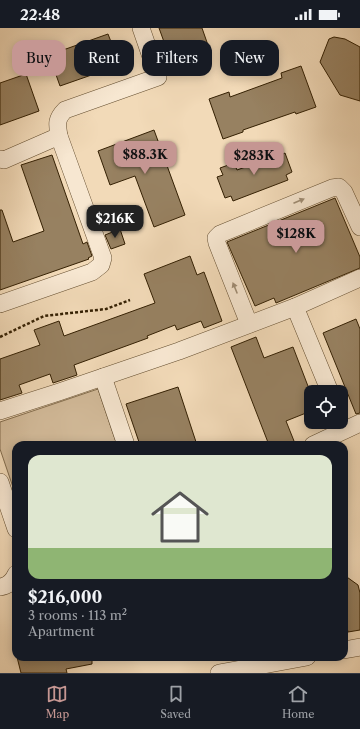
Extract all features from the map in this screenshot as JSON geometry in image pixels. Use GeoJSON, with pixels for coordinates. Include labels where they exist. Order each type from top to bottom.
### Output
{"type":"FeatureCollection","features":[{"type":"Feature","properties":{"kind":"street"},"geometry":{"type":"LineString","coordinates":[[0,304],[92,272],[101,265],[103,258],[59,136],[59,116],[65,110],[158,77],[141,28]]}},
{"type":"Feature","properties":{"kind":"street"},"geometry":{"type":"LineString","coordinates":[[0,159],[4,160],[59,136]]}},
{"type":"Feature","properties":{"kind":"street"},"geometry":{"type":"LineString","coordinates":[[249,324],[217,243],[216,238],[220,234],[332,188],[339,187],[344,192],[360,227]]}},
{"type":"Feature","properties":{"kind":"street"},"geometry":{"type":"LineString","coordinates":[[0,410],[179,351],[295,307],[360,278]]}},
{"type":"Feature","properties":{"kind":"street"},"geometry":{"type":"LineString","coordinates":[[295,307],[327,385]]}},
{"type":"Feature","properties":{"kind":"street"},"geometry":{"type":"LineString","coordinates":[[103,377],[125,441]]}},
{"type":"Feature","properties":{"kind":"street"},"geometry":{"type":"LineString","coordinates":[[320,441],[349,424]]}},
{"type":"Feature","properties":{"kind":"street"},"geometry":{"type":"LineString","coordinates":[[0,482],[12,517]]}},
{"type":"Feature","properties":{"kind":"street"},"geometry":{"type":"LineString","coordinates":[[0,587],[4,587],[12,582]]}},
{"type":"Feature","properties":{"kind":"street"},"geometry":{"type":"LineString","coordinates":[[348,649],[360,647]]}},
{"type":"Feature","properties":{"kind":"street"},"geometry":{"type":"LineString","coordinates":[[219,673],[285,661]]}},
{"type":"Feature","properties":{"kind":"path"},"geometry":{"type":"LineString","coordinates":[[0,337],[44,316],[106,309],[130,300]]}},
{"type":"Feature","properties":{"kind":"shaded area"},"geometry":{"type":"Polygon","coordinates":[[[98,389],[116,441],[12,441],[12,484],[0,449],[0,422],[98,389]]]}},
{"type":"Feature","properties":{"kind":"building"},"geometry":{"type":"Polygon","coordinates":[[[159,28],[202,28],[206,40],[163,40],[159,28]]]}},
{"type":"Feature","properties":{"kind":"building"},"geometry":{"type":"Polygon","coordinates":[[[108,34],[110,40],[91,40],[108,34]]]}},
{"type":"Feature","properties":{"kind":"building"},"geometry":{"type":"Polygon","coordinates":[[[334,37],[345,39],[360,47],[360,101],[340,95],[320,62],[329,39],[334,37]]]}},
{"type":"Feature","properties":{"kind":"building"},"geometry":{"type":"Polygon","coordinates":[[[74,46],[74,76],[89,76],[60,86],[56,76],[66,76],[66,49],[74,46]]]}},
{"type":"Feature","properties":{"kind":"building"},"geometry":{"type":"Polygon","coordinates":[[[301,66],[316,107],[296,114],[295,112],[243,130],[243,132],[223,139],[209,99],[229,92],[230,97],[282,78],[281,73],[301,66]]]}},
{"type":"Feature","properties":{"kind":"building"},"geometry":{"type":"Polygon","coordinates":[[[20,76],[27,76],[39,111],[0,125],[0,83],[20,76]]]}},
{"type":"Feature","properties":{"kind":"building"},"geometry":{"type":"Polygon","coordinates":[[[154,130],[185,215],[154,227],[135,176],[110,185],[98,151],[154,130]]]}},
{"type":"Feature","properties":{"kind":"building"},"geometry":{"type":"Polygon","coordinates":[[[277,150],[279,156],[285,153],[292,172],[286,175],[288,180],[233,201],[231,196],[225,198],[217,177],[223,175],[220,168],[234,163],[237,170],[265,160],[263,155],[277,150]]]}},
{"type":"Feature","properties":{"kind":"building"},"geometry":{"type":"Polygon","coordinates":[[[52,155],[83,244],[87,242],[92,256],[88,258],[89,259],[0,290],[0,210],[2,210],[13,242],[44,231],[21,165],[52,155]]]}},
{"type":"Feature","properties":{"kind":"building"},"geometry":{"type":"Polygon","coordinates":[[[335,198],[360,257],[360,268],[276,303],[274,298],[255,306],[227,242],[335,198]]]}},
{"type":"Feature","properties":{"kind":"building"},"geometry":{"type":"Polygon","coordinates":[[[120,229],[125,244],[111,249],[105,235],[120,229]]]}},
{"type":"Feature","properties":{"kind":"building"},"geometry":{"type":"Polygon","coordinates":[[[190,256],[197,275],[204,272],[222,321],[204,328],[201,321],[177,330],[175,325],[147,336],[148,338],[74,365],[77,375],[53,383],[50,374],[19,385],[22,393],[0,400],[0,359],[40,345],[34,330],[59,321],[64,336],[155,303],[144,274],[190,256]]]}},
{"type":"Feature","properties":{"kind":"building"},"geometry":{"type":"Polygon","coordinates":[[[356,319],[360,329],[360,413],[356,414],[348,394],[348,385],[344,385],[323,333],[356,319]]]}},
{"type":"Feature","properties":{"kind":"building"},"geometry":{"type":"Polygon","coordinates":[[[256,337],[264,358],[293,347],[308,385],[304,385],[304,414],[286,421],[294,441],[267,441],[231,347],[256,337]]]}},
{"type":"Feature","properties":{"kind":"building"},"geometry":{"type":"Polygon","coordinates":[[[178,387],[196,441],[139,441],[126,404],[178,387]]]}},
{"type":"Feature","properties":{"kind":"building"},"geometry":{"type":"Polygon","coordinates":[[[348,578],[358,585],[360,593],[360,630],[348,632],[348,578]]]}},
{"type":"Feature","properties":{"kind":"building"},"geometry":{"type":"Polygon","coordinates":[[[18,661],[92,661],[92,664],[66,669],[67,673],[21,673],[18,661]]]}}]}
